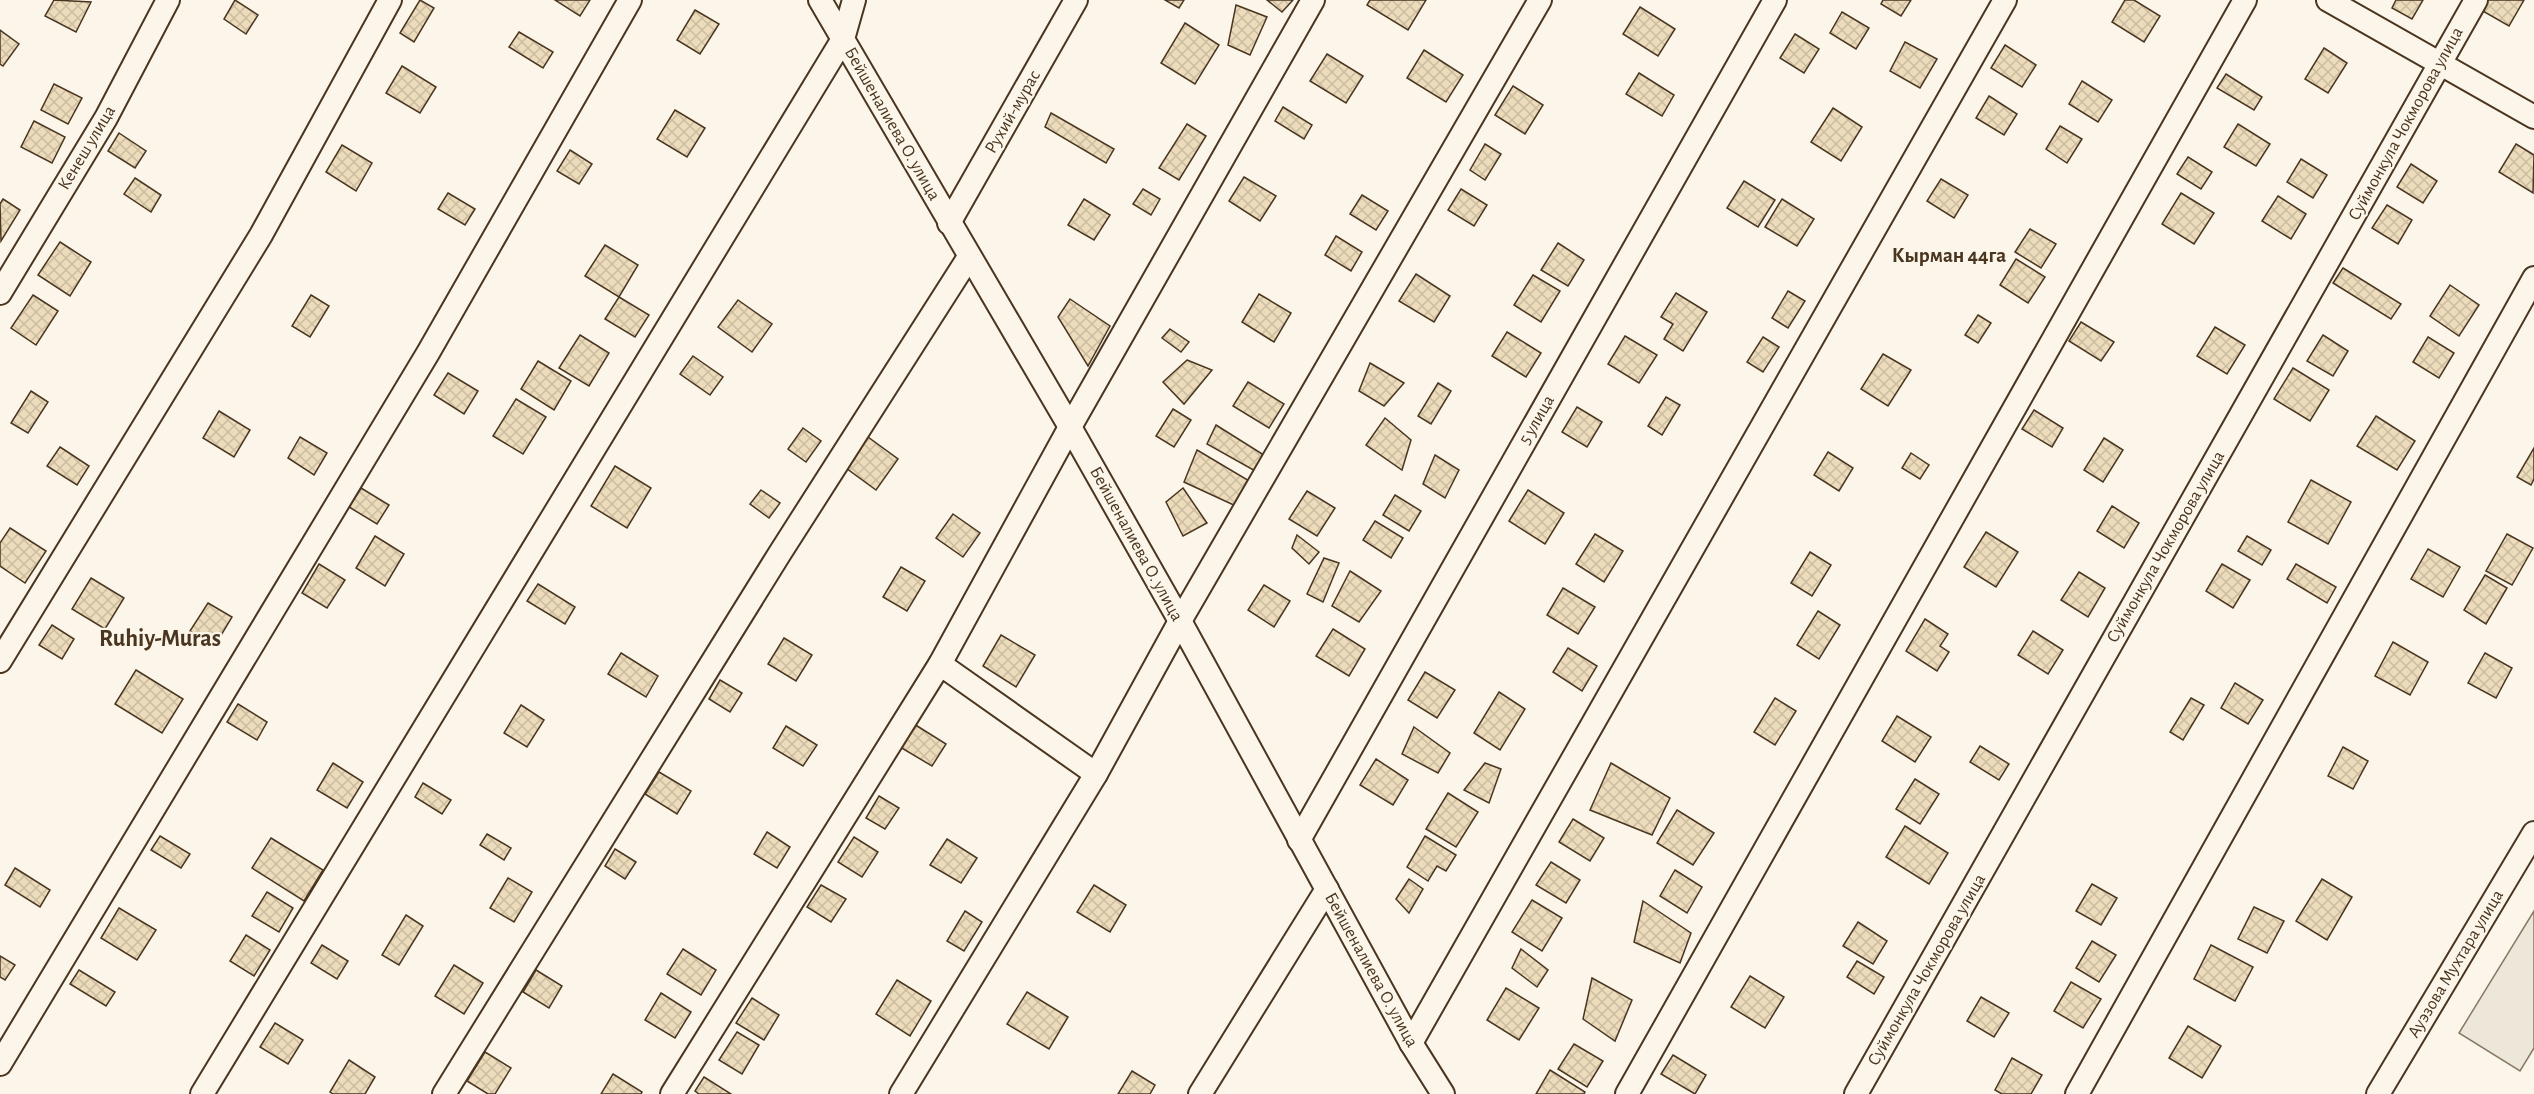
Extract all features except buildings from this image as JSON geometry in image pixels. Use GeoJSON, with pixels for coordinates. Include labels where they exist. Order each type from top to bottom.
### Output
{"type":"FeatureCollection","features":[{"type":"Feature","properties":{"kind":"street","name":"Кенеш улица"},"geometry":{"type":"LineString","coordinates":[[0,293],[106,118],[168,0]]}},
{"type":"Feature","properties":{"kind":"street"},"geometry":{"type":"LineString","coordinates":[[0,660],[261,235],[390,0]]}},
{"type":"Feature","properties":{"kind":"street"},"geometry":{"type":"LineString","coordinates":[[0,1064],[422,363],[630,0]]}},
{"type":"Feature","properties":{"kind":"street","name":"Бейшеналиева О. улица"},"geometry":{"type":"LineString","coordinates":[[820,0],[1070,427],[1180,621],[1411,1043],[1443,1094]]}},
{"type":"Feature","properties":{"kind":"street"},"geometry":{"type":"LineString","coordinates":[[202,1094],[843,39],[854,0]]}},
{"type":"Feature","properties":{"kind":"street","name":"Рухий-мурас"},"geometry":{"type":"LineString","coordinates":[[949,223],[1076,0]]}},
{"type":"Feature","properties":{"kind":"street"},"geometry":{"type":"LineString","coordinates":[[672,1094],[940,664],[1070,427],[1313,0]]}},
{"type":"Feature","properties":{"kind":"street"},"geometry":{"type":"LineString","coordinates":[[901,1094],[1096,774],[1180,621],[1540,0]]}},
{"type":"Feature","properties":{"kind":"street","name":"5 улица"},"geometry":{"type":"LineString","coordinates":[[1299,840],[1774,0]]}},
{"type":"Feature","properties":{"kind":"street"},"geometry":{"type":"LineString","coordinates":[[1411,1043],[2005,0]]}},
{"type":"Feature","properties":{"kind":"street"},"geometry":{"type":"LineString","coordinates":[[1627,1094],[2246,0]]}},
{"type":"Feature","properties":{"kind":"street"},"geometry":{"type":"LineString","coordinates":[[2328,0],[2534,117]]}},
{"type":"Feature","properties":{"kind":"street","name":"Суймонкула Чокморова улица"},"geometry":{"type":"LineString","coordinates":[[1856,1094],[2476,0]]}},
{"type":"Feature","properties":{"kind":"street"},"geometry":{"type":"LineString","coordinates":[[444,1094],[780,553],[969,257]]}},
{"type":"Feature","properties":{"kind":"street"},"geometry":{"type":"LineString","coordinates":[[2077,1094],[2534,278]]}},
{"type":"Feature","properties":{"kind":"street"},"geometry":{"type":"LineString","coordinates":[[940,664],[1096,774]]}},
{"type":"Feature","properties":{"kind":"street","name":"Ауэзова Мухтара улица"},"geometry":{"type":"LineString","coordinates":[[2378,1094],[2534,833]]}},
{"type":"Feature","properties":{"kind":"street"},"geometry":{"type":"LineString","coordinates":[[1200,1094],[1327,889]]}},
{"type":"Feature","properties":{"kind":"shaded area"},"geometry":{"type":"Polygon","coordinates":[[[2534,911],[2534,1048],[2520,1071],[2459,1033],[2534,911]]]}},
{"type":"Feature","properties":{"kind":"district","name":"Кырман 44га"},"geometry":{"type":"Point","coordinates":[1949,255]}},
{"type":"Feature","properties":{"kind":"district","name":"Ruhiy-Muras"},"geometry":{"type":"Point","coordinates":[160,639]}}]}
